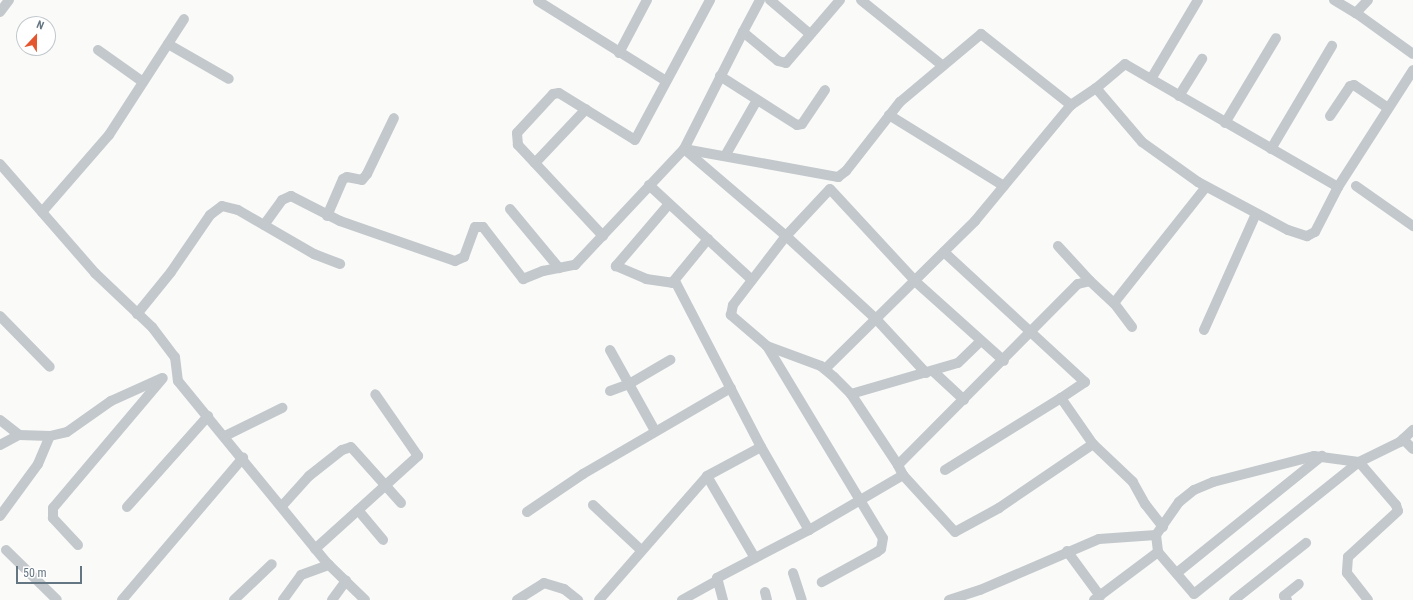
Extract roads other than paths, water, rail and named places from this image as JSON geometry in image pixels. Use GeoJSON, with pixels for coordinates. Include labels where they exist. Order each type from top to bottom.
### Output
{"type":"FeatureCollection","features":[{"type":"Feature","properties":{"kind":"street"},"geometry":{"type":"LineString","coordinates":[[0,12],[9,0]]}},
{"type":"Feature","properties":{"kind":"street"},"geometry":{"type":"LineString","coordinates":[[603,236],[518,145],[516,139],[517,133],[527,120],[553,94],[564,94],[635,140],[710,0]]}},
{"type":"Feature","properties":{"kind":"street"},"geometry":{"type":"LineString","coordinates":[[264,225],[282,200],[291,196],[327,216],[456,261],[464,257],[473,230],[479,226],[487,230],[523,279],[575,264],[684,149],[760,0]]}},
{"type":"Feature","properties":{"kind":"street"},"geometry":{"type":"LineString","coordinates":[[770,0],[810,34]]}},
{"type":"Feature","properties":{"kind":"street"},"geometry":{"type":"LineString","coordinates":[[743,32],[778,61],[783,63],[789,60],[840,0]]}},
{"type":"Feature","properties":{"kind":"street"},"geometry":{"type":"LineString","coordinates":[[861,0],[943,66]]}},
{"type":"Feature","properties":{"kind":"street"},"geometry":{"type":"LineString","coordinates":[[1151,79],[1198,0]]}},
{"type":"Feature","properties":{"kind":"street"},"geometry":{"type":"LineString","coordinates":[[1334,0],[1413,54]]}},
{"type":"Feature","properties":{"kind":"street"},"geometry":{"type":"LineString","coordinates":[[1356,14],[1368,0]]}},
{"type":"Feature","properties":{"kind":"street"},"geometry":{"type":"LineString","coordinates":[[538,1],[666,81]]}},
{"type":"Feature","properties":{"kind":"street"},"geometry":{"type":"LineString","coordinates":[[619,53],[644,1]]}},
{"type":"Feature","properties":{"kind":"street"},"geometry":{"type":"LineString","coordinates":[[42,212],[105,140],[184,19]]}},
{"type":"Feature","properties":{"kind":"street"},"geometry":{"type":"LineString","coordinates":[[684,149],[838,177],[846,171],[889,115],[981,34],[1071,105]]}},
{"type":"Feature","properties":{"kind":"street"},"geometry":{"type":"LineString","coordinates":[[1225,123],[1276,38]]}},
{"type":"Feature","properties":{"kind":"street"},"geometry":{"type":"LineString","coordinates":[[168,44],[229,79]]}},
{"type":"Feature","properties":{"kind":"street"},"geometry":{"type":"LineString","coordinates":[[1271,149],[1332,46]]}},
{"type":"Feature","properties":{"kind":"street"},"geometry":{"type":"LineString","coordinates":[[98,50],[143,82]]}},
{"type":"Feature","properties":{"kind":"street"},"geometry":{"type":"LineString","coordinates":[[1179,96],[1202,59]]}},
{"type":"Feature","properties":{"kind":"street"},"geometry":{"type":"LineString","coordinates":[[825,369],[916,282],[975,221],[1071,105],[1096,88],[1125,64],[1338,187]]}},
{"type":"Feature","properties":{"kind":"street"},"geometry":{"type":"LineString","coordinates":[[1096,88],[1142,142],[1206,188],[1288,230],[1307,236],[1315,232],[1338,187],[1413,70]]}},
{"type":"Feature","properties":{"kind":"street"},"geometry":{"type":"LineString","coordinates":[[720,76],[756,100],[800,126],[825,90]]}},
{"type":"Feature","properties":{"kind":"street"},"geometry":{"type":"LineString","coordinates":[[1330,116],[1350,86],[1354,85],[1388,108]]}},
{"type":"Feature","properties":{"kind":"street"},"geometry":{"type":"LineString","coordinates":[[725,156],[756,100]]}},
{"type":"Feature","properties":{"kind":"street"},"geometry":{"type":"LineString","coordinates":[[535,163],[586,109]]}},
{"type":"Feature","properties":{"kind":"street"},"geometry":{"type":"LineString","coordinates":[[889,115],[1004,186]]}},
{"type":"Feature","properties":{"kind":"street"},"geometry":{"type":"LineString","coordinates":[[327,216],[345,178],[362,180],[367,174],[394,118]]}},
{"type":"Feature","properties":{"kind":"street"},"geometry":{"type":"LineString","coordinates":[[684,149],[786,236],[876,319],[930,372],[964,400]]}},
{"type":"Feature","properties":{"kind":"street"},"geometry":{"type":"LineString","coordinates":[[0,164],[95,273],[152,327],[175,357],[175,373],[178,381],[243,458],[315,549],[329,565],[365,600]]}},
{"type":"Feature","properties":{"kind":"street"},"geometry":{"type":"LineString","coordinates":[[649,185],[752,280]]}},
{"type":"Feature","properties":{"kind":"street"},"geometry":{"type":"LineString","coordinates":[[1356,186],[1413,226]]}},
{"type":"Feature","properties":{"kind":"street"},"geometry":{"type":"LineString","coordinates":[[1114,303],[1206,188]]}},
{"type":"Feature","properties":{"kind":"street"},"geometry":{"type":"LineString","coordinates":[[822,582],[881,549],[883,538],[767,346],[731,315],[733,305],[786,236],[830,189],[916,282],[1004,361]]}},
{"type":"Feature","properties":{"kind":"street"},"geometry":{"type":"LineString","coordinates":[[669,204],[616,266],[646,278],[676,283],[761,447],[809,530]]}},
{"type":"Feature","properties":{"kind":"street"},"geometry":{"type":"LineString","coordinates":[[137,314],[171,272],[215,209],[222,206],[238,210],[314,254],[340,264]]}},
{"type":"Feature","properties":{"kind":"street"},"geometry":{"type":"LineString","coordinates":[[510,209],[559,268]]}},
{"type":"Feature","properties":{"kind":"street"},"geometry":{"type":"LineString","coordinates":[[1204,330],[1256,214]]}},
{"type":"Feature","properties":{"kind":"street"},"geometry":{"type":"LineString","coordinates":[[672,283],[708,239]]}},
{"type":"Feature","properties":{"kind":"street"},"geometry":{"type":"LineString","coordinates":[[1058,246],[1090,281],[1114,303],[1132,327]]}},
{"type":"Feature","properties":{"kind":"street"},"geometry":{"type":"LineString","coordinates":[[944,252],[1030,333],[1085,382],[945,470]]}},
{"type":"Feature","properties":{"kind":"street"},"geometry":{"type":"LineString","coordinates":[[898,465],[1004,361],[1078,284],[1090,281]]}},
{"type":"Feature","properties":{"kind":"street"},"geometry":{"type":"LineString","coordinates":[[2,322],[50,367]]}},
{"type":"Feature","properties":{"kind":"street"},"geometry":{"type":"LineString","coordinates":[[851,394],[958,363],[981,341]]}},
{"type":"Feature","properties":{"kind":"street"},"geometry":{"type":"LineString","coordinates":[[767,346],[825,369],[851,394],[898,465],[903,476],[956,532],[999,508],[1093,444]]}},
{"type":"Feature","properties":{"kind":"street"},"geometry":{"type":"LineString","coordinates":[[610,350],[655,431]]}},
{"type":"Feature","properties":{"kind":"street"},"geometry":{"type":"LineString","coordinates":[[610,391],[629,384],[670,360]]}},
{"type":"Feature","properties":{"kind":"street"},"geometry":{"type":"LineString","coordinates":[[0,445],[19,435],[50,436],[78,427],[111,401],[175,373]]}},
{"type":"Feature","properties":{"kind":"street"},"geometry":{"type":"LineString","coordinates":[[78,545],[52,518],[54,508],[163,378]]}},
{"type":"Feature","properties":{"kind":"street"},"geometry":{"type":"LineString","coordinates":[[527,512],[583,474],[731,388]]}},
{"type":"Feature","properties":{"kind":"street"},"geometry":{"type":"LineString","coordinates":[[315,549],[418,456],[375,394]]}},
{"type":"Feature","properties":{"kind":"street"},"geometry":{"type":"LineString","coordinates":[[1061,398],[1093,444],[1133,482],[1145,504],[1163,527]]}},
{"type":"Feature","properties":{"kind":"street"},"geometry":{"type":"LineString","coordinates":[[225,436],[282,408]]}},
{"type":"Feature","properties":{"kind":"street"},"geometry":{"type":"LineString","coordinates":[[127,507],[208,416]]}},
{"type":"Feature","properties":{"kind":"street"},"geometry":{"type":"LineString","coordinates":[[0,420],[19,435]]}},
{"type":"Feature","properties":{"kind":"street"},"geometry":{"type":"LineString","coordinates":[[1156,535],[1158,552],[1178,572],[1196,597],[1359,462],[1403,439],[1413,430]]}},
{"type":"Feature","properties":{"kind":"street"},"geometry":{"type":"LineString","coordinates":[[0,516],[38,464],[50,436]]}},
{"type":"Feature","properties":{"kind":"street"},"geometry":{"type":"LineString","coordinates":[[1403,439],[1413,450]]}},
{"type":"Feature","properties":{"kind":"street"},"geometry":{"type":"LineString","coordinates":[[282,506],[309,476],[347,447],[355,449],[401,503]]}},
{"type":"Feature","properties":{"kind":"street"},"geometry":{"type":"LineString","coordinates":[[599,600],[707,476],[761,447]]}},
{"type":"Feature","properties":{"kind":"street"},"geometry":{"type":"LineString","coordinates":[[949,600],[980,590],[1099,539],[1156,535],[1179,502],[1194,490],[1213,482],[1314,456],[1322,456],[1359,462],[1396,505],[1398,511],[1348,557],[1347,573],[1368,600]]}},
{"type":"Feature","properties":{"kind":"street"},"geometry":{"type":"LineString","coordinates":[[1178,572],[1322,456]]}},
{"type":"Feature","properties":{"kind":"street"},"geometry":{"type":"LineString","coordinates":[[122,600],[243,458]]}},
{"type":"Feature","properties":{"kind":"street"},"geometry":{"type":"LineString","coordinates":[[707,476],[755,558]]}},
{"type":"Feature","properties":{"kind":"street"},"geometry":{"type":"LineString","coordinates":[[682,600],[716,581],[717,578],[809,530],[903,476]]}},
{"type":"Feature","properties":{"kind":"street"},"geometry":{"type":"LineString","coordinates":[[593,505],[641,550]]}},
{"type":"Feature","properties":{"kind":"street"},"geometry":{"type":"LineString","coordinates":[[358,510],[383,540]]}},
{"type":"Feature","properties":{"kind":"street"},"geometry":{"type":"LineString","coordinates":[[1234,600],[1306,543]]}},
{"type":"Feature","properties":{"kind":"street"},"geometry":{"type":"LineString","coordinates":[[6,550],[57,600]]}},
{"type":"Feature","properties":{"kind":"street"},"geometry":{"type":"LineString","coordinates":[[1067,552],[1097,598],[1158,552]]}},
{"type":"Feature","properties":{"kind":"street"},"geometry":{"type":"LineString","coordinates":[[234,600],[272,564]]}},
{"type":"Feature","properties":{"kind":"street"},"geometry":{"type":"LineString","coordinates":[[283,600],[301,575],[329,565]]}},
{"type":"Feature","properties":{"kind":"street"},"geometry":{"type":"LineString","coordinates":[[793,573],[802,600]]}},
{"type":"Feature","properties":{"kind":"street"},"geometry":{"type":"LineString","coordinates":[[332,600],[346,581]]}},
{"type":"Feature","properties":{"kind":"street"},"geometry":{"type":"LineString","coordinates":[[716,581],[723,600]]}},
{"type":"Feature","properties":{"kind":"street"},"geometry":{"type":"LineString","coordinates":[[517,600],[544,583],[564,589],[578,600]]}},
{"type":"Feature","properties":{"kind":"street"},"geometry":{"type":"LineString","coordinates":[[1287,600],[1284,596],[1299,584]]}}]}
